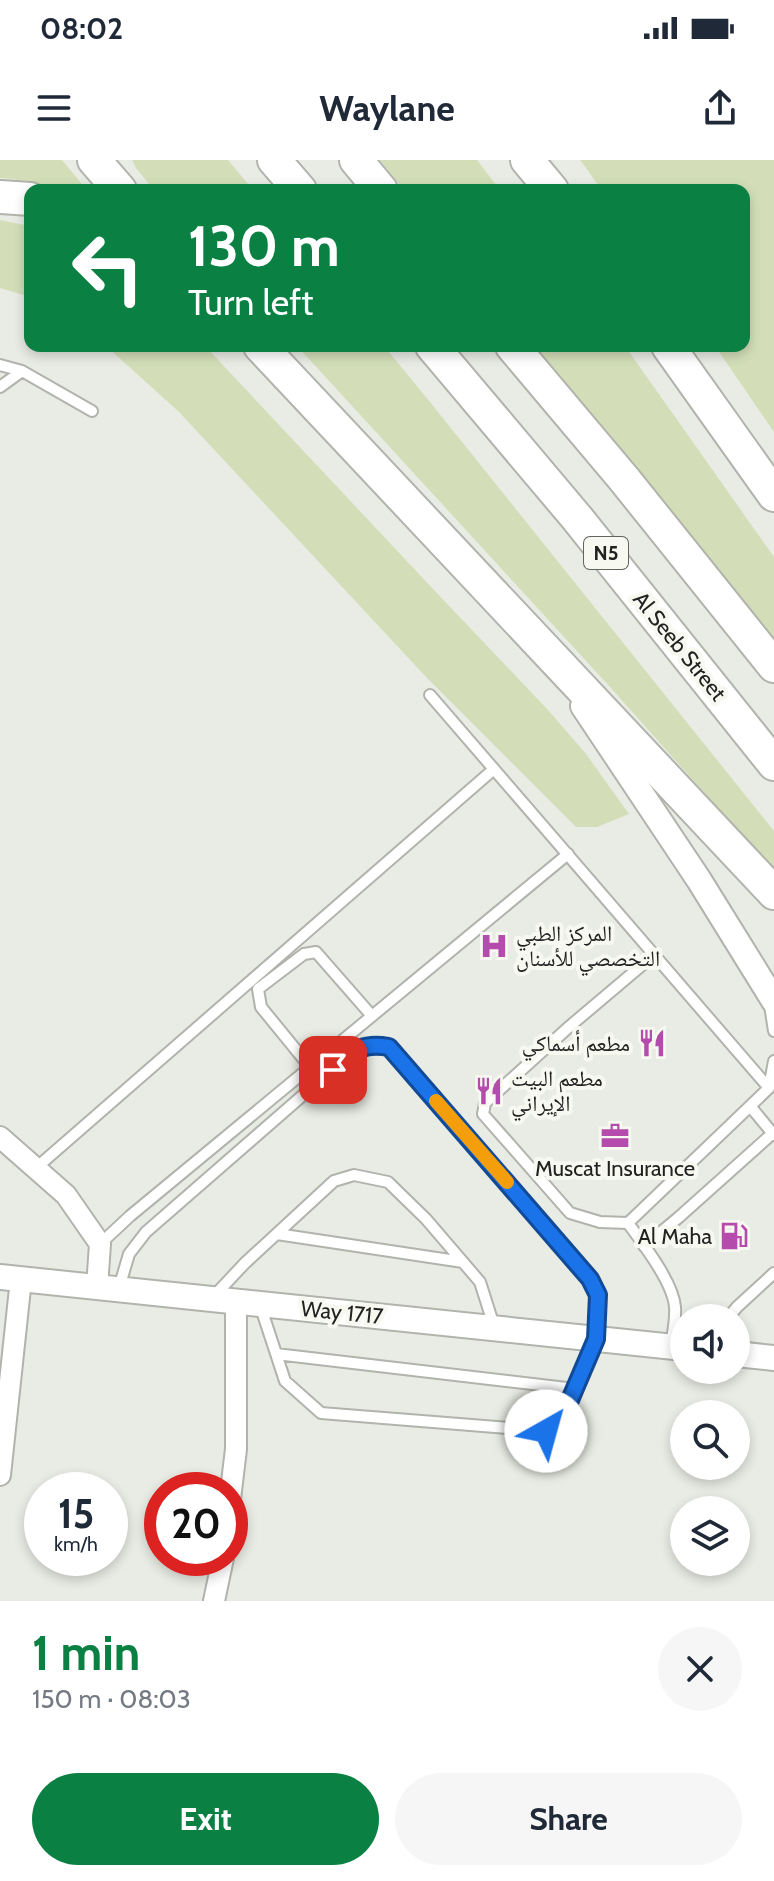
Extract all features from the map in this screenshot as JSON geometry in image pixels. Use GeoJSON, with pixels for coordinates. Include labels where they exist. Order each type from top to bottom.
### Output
{"type":"FeatureCollection","features":[{"type":"Feature","properties":{"kind":"highway"},"geometry":{"type":"LineString","coordinates":[[94,160],[115,184]]}},
{"type":"Feature","properties":{"kind":"highway"},"geometry":{"type":"LineString","coordinates":[[121,160],[137,184]]}},
{"type":"Feature","properties":{"kind":"highway"},"geometry":{"type":"LineString","coordinates":[[274,160],[295,184]]}},
{"type":"Feature","properties":{"kind":"highway"},"geometry":{"type":"LineString","coordinates":[[356,160],[376,184]]}},
{"type":"Feature","properties":{"kind":"highway"},"geometry":{"type":"LineString","coordinates":[[527,160],[547,184]]}},
{"type":"Feature","properties":{"kind":"highway"},"geometry":{"type":"LineString","coordinates":[[545,160],[559,184]]}},
{"type":"Feature","properties":{"kind":"highway"},"geometry":{"type":"LineString","coordinates":[[0,197],[24,199]]}},
{"type":"Feature","properties":{"kind":"highway"},"geometry":{"type":"LineString","coordinates":[[260,352],[287,376]]}},
{"type":"Feature","properties":{"kind":"highway"},"geometry":{"type":"LineString","coordinates":[[267,352],[774,893]]}},
{"type":"Feature","properties":{"kind":"highway","name":"Al Seeb Street"},"geometry":{"type":"LineString","coordinates":[[437,352],[577,518],[774,764]]}},
{"type":"Feature","properties":{"kind":"highway"},"geometry":{"type":"LineString","coordinates":[[517,352],[774,666]]}},
{"type":"Feature","properties":{"kind":"highway"},"geometry":{"type":"LineString","coordinates":[[672,352],[774,495]]}},
{"type":"Feature","properties":{"kind":"street"},"geometry":{"type":"LineString","coordinates":[[550,653],[699,880],[770,995]]}},
{"type":"Feature","properties":{"kind":"street"},"geometry":{"type":"LineString","coordinates":[[0,1137],[66,1195],[100,1244],[108,1288]]}},
{"type":"Feature","properties":{"kind":"street"},"geometry":{"type":"LineString","coordinates":[[0,1475],[10,1278]]}},
{"type":"Feature","properties":{"kind":"street","name":"Way 1717"},"geometry":{"type":"LineString","coordinates":[[10,1278],[670,1346]]}},
{"type":"Feature","properties":{"kind":"street"},"geometry":{"type":"LineString","coordinates":[[233,1472],[248,1303]]}},
{"type":"Feature","properties":{"kind":"street"},"geometry":{"type":"LineString","coordinates":[[750,1353],[773,1352]]}},
{"type":"Feature","properties":{"kind":"street"},"geometry":{"type":"LineString","coordinates":[[214,1601],[219,1576]]}},
{"type":"Feature","properties":{"kind":"lane"},"geometry":{"type":"LineString","coordinates":[[0,365],[22,371],[92,411]]}},
{"type":"Feature","properties":{"kind":"lane"},"geometry":{"type":"LineString","coordinates":[[0,387],[22,371]]}},
{"type":"Feature","properties":{"kind":"lane"},"geometry":{"type":"LineString","coordinates":[[430,695],[769,1088]]}},
{"type":"Feature","properties":{"kind":"lane"},"geometry":{"type":"LineString","coordinates":[[36,1168],[494,769]]}},
{"type":"Feature","properties":{"kind":"lane"},"geometry":{"type":"LineString","coordinates":[[100,1244],[568,854]]}},
{"type":"Feature","properties":{"kind":"lane"},"geometry":{"type":"LineString","coordinates":[[310,1067],[261,1007],[258,989],[304,954],[316,952],[372,1016]]}},
{"type":"Feature","properties":{"kind":"lane"},"geometry":{"type":"LineString","coordinates":[[654,955],[485,1103],[483,1114],[570,1213],[600,1222],[628,1223],[769,1088],[774,1061]]}},
{"type":"Feature","properties":{"kind":"lane"},"geometry":{"type":"LineString","coordinates":[[770,995],[774,1031]]}},
{"type":"Feature","properties":{"kind":"lane"},"geometry":{"type":"LineString","coordinates":[[108,1288],[146,1232],[356,1049],[374,1044],[389,1047],[590,1279],[598,1295],[596,1339],[564,1414],[546,1431],[321,1413],[285,1381],[276,1354],[248,1303]]}},
{"type":"Feature","properties":{"kind":"lane"},"geometry":{"type":"LineString","coordinates":[[644,1246],[773,1134],[750,1106]]}},
{"type":"Feature","properties":{"kind":"lane"},"geometry":{"type":"LineString","coordinates":[[211,1299],[245,1263],[334,1181],[354,1175],[388,1182],[426,1219],[480,1282],[495,1328]]}},
{"type":"Feature","properties":{"kind":"lane"},"geometry":{"type":"LineString","coordinates":[[628,1223],[672,1292],[675,1304]]}},
{"type":"Feature","properties":{"kind":"lane"},"geometry":{"type":"LineString","coordinates":[[277,1234],[463,1262]]}},
{"type":"Feature","properties":{"kind":"lane"},"geometry":{"type":"LineString","coordinates":[[740,1304],[774,1273]]}},
{"type":"Feature","properties":{"kind":"lane"},"geometry":{"type":"LineString","coordinates":[[276,1354],[575,1389]]}},
{"type":"Feature","properties":{"kind":"green space"},"geometry":{"type":"Polygon","coordinates":[[[0,160],[62,160],[82,184],[40,184],[0,178],[0,160]]]}},
{"type":"Feature","properties":{"kind":"green space"},"geometry":{"type":"Polygon","coordinates":[[[132,160],[228,160],[248,184],[149,184],[132,160]]]}},
{"type":"Feature","properties":{"kind":"green space"},"geometry":{"type":"Polygon","coordinates":[[[380,160],[477,160],[495,184],[399,184],[380,160]]]}},
{"type":"Feature","properties":{"kind":"green space"},"geometry":{"type":"Polygon","coordinates":[[[580,160],[774,160],[774,432],[719,352],[750,352],[750,184],[598,184],[580,160]]]}},
{"type":"Feature","properties":{"kind":"green space"},"geometry":{"type":"Polygon","coordinates":[[[0,220],[24,225],[24,295],[0,288],[0,220]]]}},
{"type":"Feature","properties":{"kind":"green space"},"geometry":{"type":"Polygon","coordinates":[[[113,352],[211,352],[549,711],[586,754],[629,814],[597,827],[576,827],[427,678],[179,412],[113,352]]]}},
{"type":"Feature","properties":{"kind":"green space"},"geometry":{"type":"Polygon","coordinates":[[[303,352],[389,352],[774,831],[774,871],[303,352]]]}},
{"type":"Feature","properties":{"kind":"green space"},"geometry":{"type":"Polygon","coordinates":[[[536,352],[629,352],[774,557],[774,645],[536,352]]]}},
{"type":"Feature","properties":{"kind":"slow traffic"},"geometry":{"type":"LineString","coordinates":[[436,1101],[507,1182]]}},
{"type":"Feature","properties":{"kind":"place","name":"المركز الطبي التخصصي للأسنان"},"geometry":{"type":"Point","coordinates":[494,946]}},
{"type":"Feature","properties":{"kind":"place","name":"مطعم أسماكي"},"geometry":{"type":"Point","coordinates":[652,1043]}},
{"type":"Feature","properties":{"kind":"place","name":"مطعم البيت الإيراني"},"geometry":{"type":"Point","coordinates":[489,1091]}},
{"type":"Feature","properties":{"kind":"place","name":"Muscat Insurance"},"geometry":{"type":"Point","coordinates":[615,1136]}},
{"type":"Feature","properties":{"kind":"place","name":"Al Maha"},"geometry":{"type":"Point","coordinates":[734,1236]}},
{"type":"Feature","properties":{"kind":"route"},"geometry":{"type":"LineString","coordinates":[[333,1070],[356,1049],[374,1044],[389,1047],[590,1279],[598,1295],[596,1339],[564,1414],[546,1431]]}}]}
